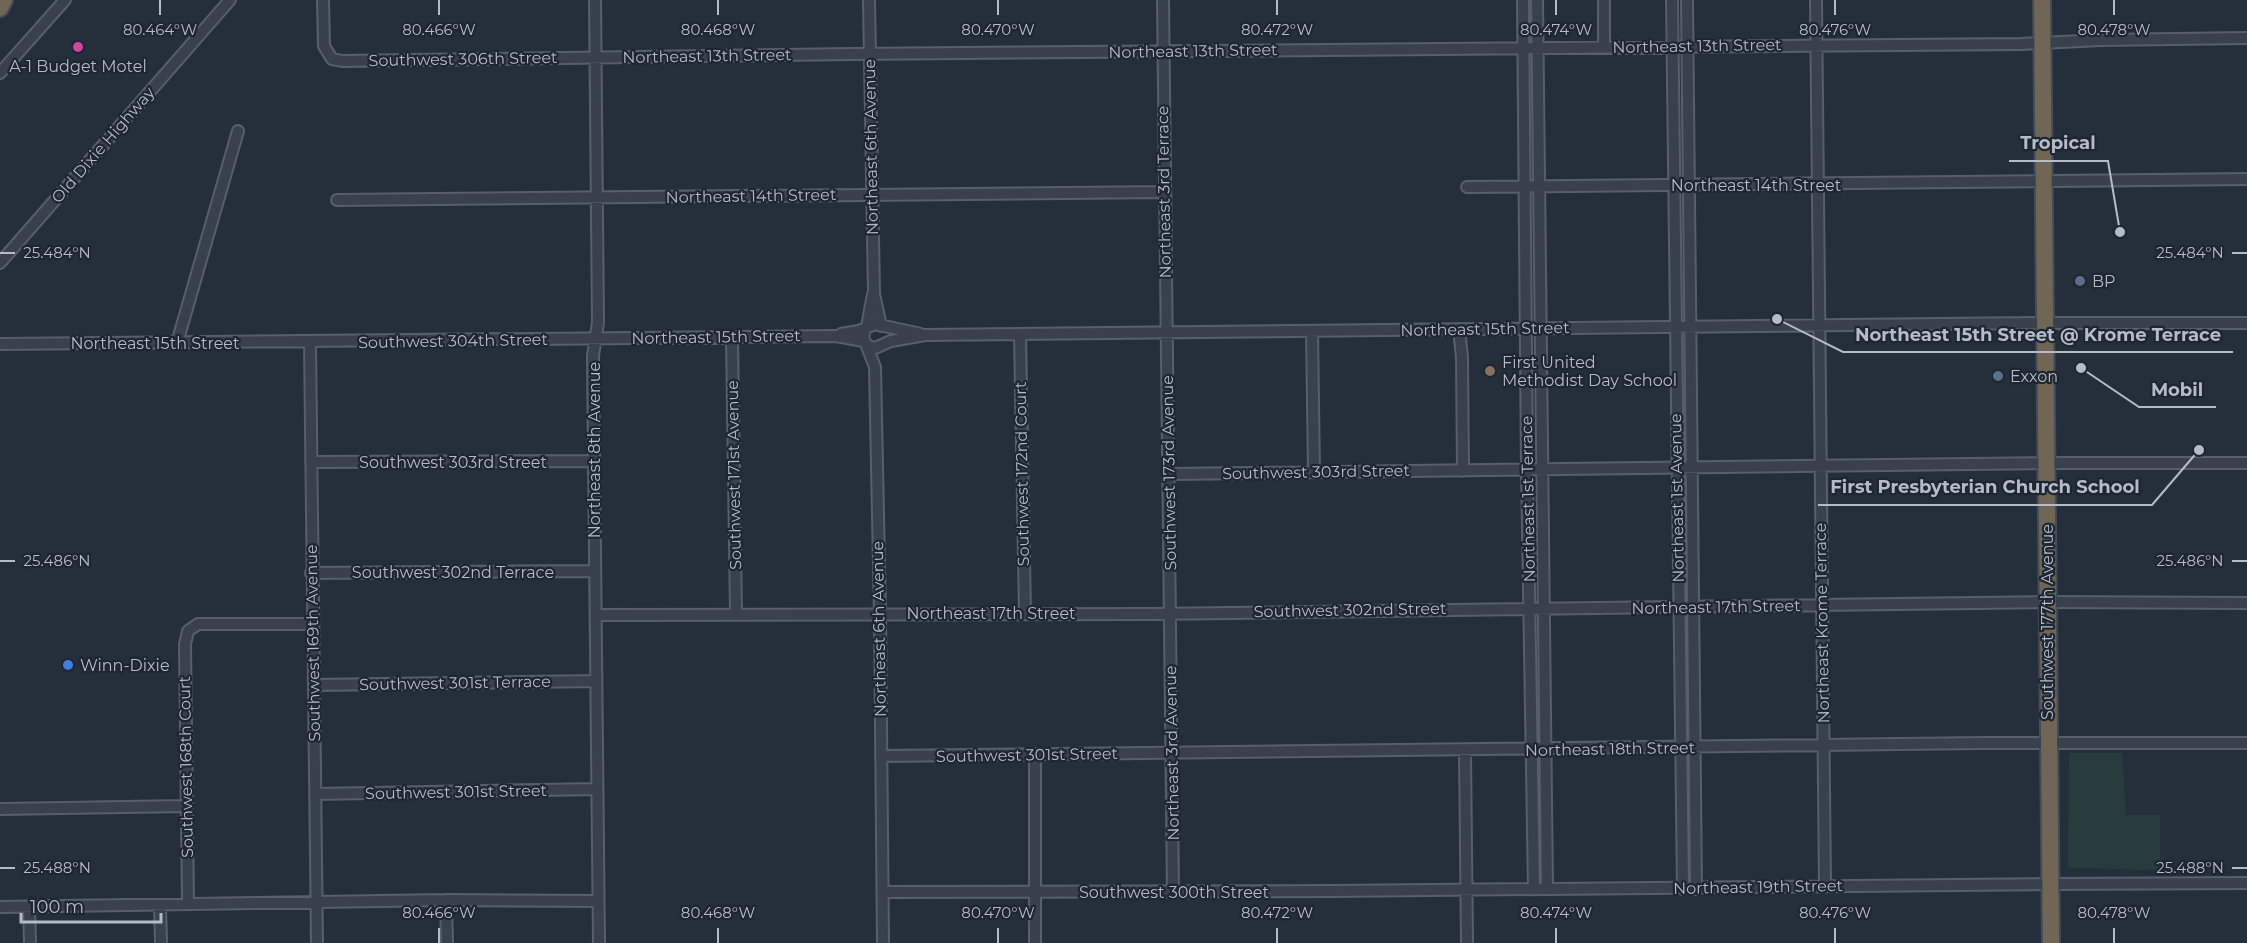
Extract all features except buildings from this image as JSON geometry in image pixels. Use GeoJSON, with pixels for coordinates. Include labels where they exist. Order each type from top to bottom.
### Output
{"type":"FeatureCollection","features":[{"type":"Feature","properties":{"kind":"highway"},"geometry":{"type":"LineString","coordinates":[[0,9],[4,0]]}},
{"type":"Feature","properties":{"kind":"highway","name":"Southwest 177th Avenue"},"geometry":{"type":"LineString","coordinates":[[2042,0],[2051,943]]}},
{"type":"Feature","properties":{"kind":"street"},"geometry":{"type":"LineString","coordinates":[[0,73],[65,0]]}},
{"type":"Feature","properties":{"kind":"street","name":"Old Dixie Highway"},"geometry":{"type":"LineString","coordinates":[[0,263],[230,0]]}},
{"type":"Feature","properties":{"kind":"street","name":"Southwest 306th Street"},"geometry":{"type":"LineString","coordinates":[[323,0],[324,46],[332,59],[342,61],[596,58]]}},
{"type":"Feature","properties":{"kind":"street","name":"Northeast 8th Avenue"},"geometry":{"type":"LineString","coordinates":[[595,0],[598,322],[593,356],[599,943]]}},
{"type":"Feature","properties":{"kind":"street","name":"Northeast 6th Avenue"},"geometry":{"type":"LineString","coordinates":[[869,0],[874,294],[881,326]]}},
{"type":"Feature","properties":{"kind":"street"},"geometry":{"type":"LineString","coordinates":[[1163,0],[1163,52]]}},
{"type":"Feature","properties":{"kind":"street","name":"Northeast 1st Terrace"},"geometry":{"type":"LineString","coordinates":[[1523,0],[1525,329],[1534,890]]}},
{"type":"Feature","properties":{"kind":"street","name":"Northeast 1st Terrace"},"geometry":{"type":"LineString","coordinates":[[1537,0],[1547,890]]}},
{"type":"Feature","properties":{"kind":"street"},"geometry":{"type":"LineString","coordinates":[[1604,0],[1604,47]]}},
{"type":"Feature","properties":{"kind":"street","name":"Northeast 1st Avenue"},"geometry":{"type":"LineString","coordinates":[[1672,0],[1683,889]]}},
{"type":"Feature","properties":{"kind":"street","name":"Northeast 1st Avenue"},"geometry":{"type":"LineString","coordinates":[[1688,0],[1696,889]]}},
{"type":"Feature","properties":{"kind":"street","name":"Northeast Krome Terrace"},"geometry":{"type":"LineString","coordinates":[[1816,0],[1825,886]]}},
{"type":"Feature","properties":{"kind":"street","name":"Northeast 13th Street"},"geometry":{"type":"LineString","coordinates":[[596,58],[2247,38]]}},
{"type":"Feature","properties":{"kind":"street","name":"Northeast 3rd Terrace"},"geometry":{"type":"LineString","coordinates":[[1163,52],[1166,332]]}},
{"type":"Feature","properties":{"kind":"street"},"geometry":{"type":"LineString","coordinates":[[177,344],[238,131]]}},
{"type":"Feature","properties":{"kind":"street","name":"Northeast 14th Street"},"geometry":{"type":"LineString","coordinates":[[1467,187],[2247,179]]}},
{"type":"Feature","properties":{"kind":"street","name":"Northeast 14th Street"},"geometry":{"type":"LineString","coordinates":[[337,200],[1165,192]]}},
{"type":"Feature","properties":{"kind":"street","name":"Northeast 6th Avenue"},"geometry":{"type":"LineString","coordinates":[[867,327],[874,294]]}},
{"type":"Feature","properties":{"kind":"street","name":"Northeast 15th Street"},"geometry":{"type":"LineString","coordinates":[[883,344],[925,335],[2044,323],[2247,323]]}},
{"type":"Feature","properties":{"kind":"street"},"geometry":{"type":"LineString","coordinates":[[875,324],[881,326],[887,335],[883,344],[875,348],[865,343],[863,336],[867,327],[875,324]]}},
{"type":"Feature","properties":{"kind":"street","name":"Northeast 15th Street"},"geometry":{"type":"LineString","coordinates":[[881,326],[925,335]]}},
{"type":"Feature","properties":{"kind":"street","name":"Northeast 15th Street"},"geometry":{"type":"LineString","coordinates":[[836,336],[867,327]]}},
{"type":"Feature","properties":{"kind":"street"},"geometry":{"type":"LineString","coordinates":[[1460,329],[1462,471]]}},
{"type":"Feature","properties":{"kind":"street"},"geometry":{"type":"LineString","coordinates":[[1312,331],[1314,473]]}},
{"type":"Feature","properties":{"kind":"street","name":"Southwest 173rd Avenue"},"geometry":{"type":"LineString","coordinates":[[1166,332],[1170,613]]}},
{"type":"Feature","properties":{"kind":"street","name":"Southwest 172nd Court"},"geometry":{"type":"LineString","coordinates":[[1020,334],[1025,614]]}},
{"type":"Feature","properties":{"kind":"street","name":"Northeast 15th Street"},"geometry":{"type":"LineString","coordinates":[[596,338],[836,336],[865,343]]}},
{"type":"Feature","properties":{"kind":"street","name":"Southwest 171st Avenue"},"geometry":{"type":"LineString","coordinates":[[732,337],[736,613]]}},
{"type":"Feature","properties":{"kind":"street","name":"Southwest 304th Street"},"geometry":{"type":"LineString","coordinates":[[310,342],[596,338]]}},
{"type":"Feature","properties":{"kind":"street","name":"Northeast 15th Street"},"geometry":{"type":"LineString","coordinates":[[0,344],[310,342]]}},
{"type":"Feature","properties":{"kind":"street","name":"Southwest 169th Avenue"},"geometry":{"type":"LineString","coordinates":[[310,342],[317,943]]}},
{"type":"Feature","properties":{"kind":"street","name":"Northeast 6th Avenue"},"geometry":{"type":"LineString","coordinates":[[865,343],[875,367]]}},
{"type":"Feature","properties":{"kind":"street","name":"Northeast 6th Avenue"},"geometry":{"type":"LineString","coordinates":[[883,344],[875,367],[883,943]]}},
{"type":"Feature","properties":{"kind":"street","name":"Southwest 303rd Street"},"geometry":{"type":"LineString","coordinates":[[311,462],[594,461]]}},
{"type":"Feature","properties":{"kind":"street","name":"Southwest 303rd Street"},"geometry":{"type":"LineString","coordinates":[[1168,474],[2046,463],[2247,463]]}},
{"type":"Feature","properties":{"kind":"street","name":"Southwest 302nd Terrace"},"geometry":{"type":"LineString","coordinates":[[311,573],[595,571]]}},
{"type":"Feature","properties":{"kind":"street","name":"Northeast 17th Street"},"geometry":{"type":"LineString","coordinates":[[1530,608],[2047,602],[2247,603]]}},
{"type":"Feature","properties":{"kind":"street","name":"Southwest 302nd Street"},"geometry":{"type":"LineString","coordinates":[[1170,613],[1530,608]]}},
{"type":"Feature","properties":{"kind":"street","name":"Northeast 17th Street"},"geometry":{"type":"LineString","coordinates":[[596,615],[1170,613]]}},
{"type":"Feature","properties":{"kind":"street","name":"Northeast 3rd Avenue"},"geometry":{"type":"LineString","coordinates":[[1170,613],[1173,892]]}},
{"type":"Feature","properties":{"kind":"street","name":"Southwest 168th Court"},"geometry":{"type":"LineString","coordinates":[[188,903],[185,644],[188,631],[198,624],[313,624]]}},
{"type":"Feature","properties":{"kind":"street","name":"Southwest 301st Terrace"},"geometry":{"type":"LineString","coordinates":[[314,685],[596,681]]}},
{"type":"Feature","properties":{"kind":"street","name":"Northeast 18th Street"},"geometry":{"type":"LineString","coordinates":[[1172,753],[2048,743],[2247,743]]}},
{"type":"Feature","properties":{"kind":"street"},"geometry":{"type":"LineString","coordinates":[[1464,751],[1467,943]]}},
{"type":"Feature","properties":{"kind":"street","name":"Southwest 301st Street"},"geometry":{"type":"LineString","coordinates":[[881,756],[1172,753]]}},
{"type":"Feature","properties":{"kind":"street"},"geometry":{"type":"LineString","coordinates":[[1035,754],[1035,943]]}},
{"type":"Feature","properties":{"kind":"street","name":"Southwest 301st Street"},"geometry":{"type":"LineString","coordinates":[[315,794],[597,789]]}},
{"type":"Feature","properties":{"kind":"street"},"geometry":{"type":"LineString","coordinates":[[0,809],[186,807]]}},
{"type":"Feature","properties":{"kind":"street","name":"Northeast 19th Street"},"geometry":{"type":"LineString","coordinates":[[1466,890],[2247,883]]}},
{"type":"Feature","properties":{"kind":"street","name":"Southwest 300th Street"},"geometry":{"type":"LineString","coordinates":[[883,892],[1466,890]]}},
{"type":"Feature","properties":{"kind":"street"},"geometry":{"type":"LineString","coordinates":[[446,900],[447,943]]}},
{"type":"Feature","properties":{"kind":"street"},"geometry":{"type":"LineString","coordinates":[[0,907],[446,900],[598,901]]}},
{"type":"Feature","properties":{"kind":"street"},"geometry":{"type":"LineString","coordinates":[[160,905],[160,943]]}},
{"type":"Feature","properties":{"kind":"street"},"geometry":{"type":"LineString","coordinates":[[29,907],[30,943]]}},
{"type":"Feature","properties":{"kind":"green space"},"geometry":{"type":"Polygon","coordinates":[[[2069,753],[2122,753],[2126,815],[2160,815],[2160,870],[2068,868],[2069,753]]]}},
{"type":"Feature","properties":{"kind":"place","name":"A-1 Budget Motel"},"geometry":{"type":"Point","coordinates":[78,47]}},
{"type":"Feature","properties":{"kind":"place","name":"Tropical"},"geometry":{"type":"Point","coordinates":[2120,232]}},
{"type":"Feature","properties":{"kind":"place","name":"BP"},"geometry":{"type":"Point","coordinates":[2080,281]}},
{"type":"Feature","properties":{"kind":"place","name":"Northeast 15th Street @ Krome Terrace"},"geometry":{"type":"Point","coordinates":[1777,319]}},
{"type":"Feature","properties":{"kind":"place","name":"Mobil"},"geometry":{"type":"Point","coordinates":[2081,368]}},
{"type":"Feature","properties":{"kind":"place","name":"First United Methodist Day School"},"geometry":{"type":"Point","coordinates":[1490,371]}},
{"type":"Feature","properties":{"kind":"place","name":"Exxon"},"geometry":{"type":"Point","coordinates":[1998,376]}},
{"type":"Feature","properties":{"kind":"place","name":"First Presbyterian Church School"},"geometry":{"type":"Point","coordinates":[2199,450]}},
{"type":"Feature","properties":{"kind":"place","name":"Winn-Dixie"},"geometry":{"type":"Point","coordinates":[68,665]}}]}
